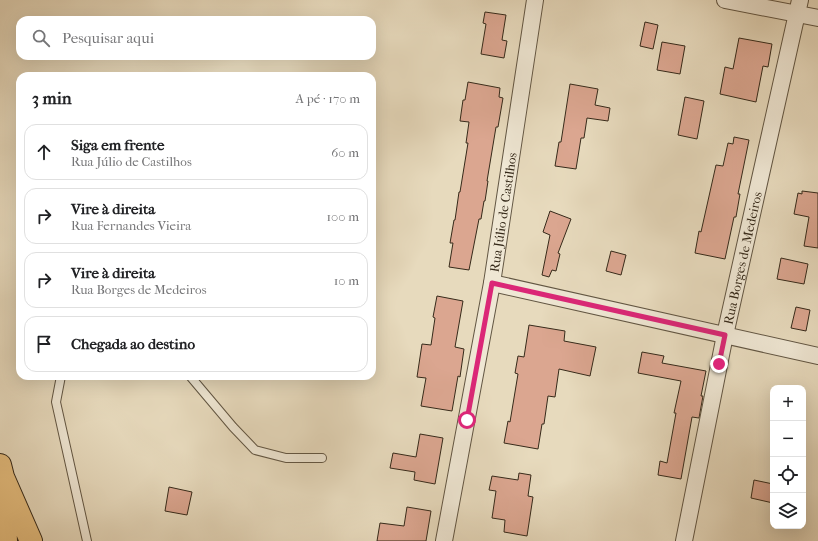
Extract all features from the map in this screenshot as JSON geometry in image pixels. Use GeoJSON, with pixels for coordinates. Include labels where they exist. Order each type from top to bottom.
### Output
{"type":"FeatureCollection","features":[{"type":"Feature","properties":{"kind":"highway"},"geometry":{"type":"LineString","coordinates":[[2,471],[6,541]]}},
{"type":"Feature","properties":{"kind":"highway"},"geometry":{"type":"LineString","coordinates":[[2,471],[31,541]]}},
{"type":"Feature","properties":{"kind":"street","name":"Rua Júlio de Castilhos"},"geometry":{"type":"LineString","coordinates":[[444,541],[492,283],[535,0]]}},
{"type":"Feature","properties":{"kind":"street"},"geometry":{"type":"LineString","coordinates":[[726,0],[798,7],[818,18]]}},
{"type":"Feature","properties":{"kind":"street","name":"Rua Borges de Medeiros"},"geometry":{"type":"LineString","coordinates":[[684,541],[725,335],[798,7]]}},
{"type":"Feature","properties":{"kind":"street"},"geometry":{"type":"LineString","coordinates":[[492,283],[818,356]]}},
{"type":"Feature","properties":{"kind":"lane"},"geometry":{"type":"LineString","coordinates":[[60,380],[56,402],[87,541]]}},
{"type":"Feature","properties":{"kind":"lane"},"geometry":{"type":"LineString","coordinates":[[193,380],[255,450],[286,458],[322,458]]}},
{"type":"Feature","properties":{"kind":"building"},"geometry":{"type":"Polygon","coordinates":[[[485,12],[506,15],[502,40],[507,41],[504,58],[481,54],[486,24],[483,23],[485,12]]]}},
{"type":"Feature","properties":{"kind":"building"},"geometry":{"type":"Polygon","coordinates":[[[645,22],[658,25],[653,49],[640,46],[645,22]]]}},
{"type":"Feature","properties":{"kind":"building"},"geometry":{"type":"Polygon","coordinates":[[[739,38],[772,44],[768,67],[763,66],[756,102],[720,94],[725,67],[733,69],[739,38]]]}},
{"type":"Feature","properties":{"kind":"building"},"geometry":{"type":"Polygon","coordinates":[[[662,42],[685,46],[680,74],[657,70],[662,42]]]}},
{"type":"Feature","properties":{"kind":"building"},"geometry":{"type":"Polygon","coordinates":[[[468,82],[500,88],[499,97],[503,98],[498,127],[496,127],[485,201],[481,219],[479,219],[469,270],[449,267],[453,243],[450,243],[468,143],[466,143],[469,122],[460,121],[463,100],[465,100],[468,82]]]}},
{"type":"Feature","properties":{"kind":"building"},"geometry":{"type":"Polygon","coordinates":[[[570,84],[598,89],[595,105],[610,108],[608,121],[587,118],[584,138],[581,138],[576,169],[555,166],[559,142],[561,142],[570,84]]]}},
{"type":"Feature","properties":{"kind":"building"},"geometry":{"type":"Polygon","coordinates":[[[685,97],[704,101],[697,139],[678,135],[685,97]]]}},
{"type":"Feature","properties":{"kind":"building"},"geometry":{"type":"Polygon","coordinates":[[[734,137],[749,140],[738,194],[740,194],[736,217],[734,217],[725,259],[695,253],[699,231],[701,232],[716,165],[723,166],[728,143],[733,144],[734,137]]]}},
{"type":"Feature","properties":{"kind":"building"},"geometry":{"type":"Polygon","coordinates":[[[802,191],[818,193],[818,248],[804,246],[809,217],[794,214],[798,193],[802,194],[802,191]]]}},
{"type":"Feature","properties":{"kind":"building"},"geometry":{"type":"Polygon","coordinates":[[[550,211],[571,219],[558,253],[560,254],[556,271],[552,270],[549,277],[542,275],[550,235],[543,232],[550,211]]]}},
{"type":"Feature","properties":{"kind":"building"},"geometry":{"type":"Polygon","coordinates":[[[611,251],[626,255],[621,275],[606,271],[611,251]]]}},
{"type":"Feature","properties":{"kind":"building"},"geometry":{"type":"Polygon","coordinates":[[[781,258],[808,264],[804,284],[777,279],[781,258]]]}},
{"type":"Feature","properties":{"kind":"building"},"geometry":{"type":"Polygon","coordinates":[[[437,296],[463,301],[455,347],[464,349],[460,377],[458,376],[452,411],[421,406],[426,378],[417,377],[422,344],[431,345],[435,318],[433,317],[437,296]]]}},
{"type":"Feature","properties":{"kind":"building"},"geometry":{"type":"Polygon","coordinates":[[[796,307],[810,310],[806,331],[791,328],[796,307]]]}},
{"type":"Feature","properties":{"kind":"building"},"geometry":{"type":"Polygon","coordinates":[[[529,325],[565,331],[564,341],[596,347],[590,376],[559,369],[555,397],[548,396],[544,424],[542,424],[538,449],[504,443],[508,421],[510,422],[518,374],[515,373],[518,356],[524,357],[529,325]]]}},
{"type":"Feature","properties":{"kind":"building"},"geometry":{"type":"Polygon","coordinates":[[[642,352],[664,356],[662,363],[706,371],[701,396],[703,396],[699,418],[692,417],[681,479],[658,475],[660,461],[667,463],[676,413],[674,413],[681,381],[638,373],[642,352]]]}},
{"type":"Feature","properties":{"kind":"building"},"geometry":{"type":"Polygon","coordinates":[[[420,434],[443,438],[435,484],[414,480],[415,472],[390,468],[393,453],[416,457],[420,434]]]}},
{"type":"Feature","properties":{"kind":"building"},"geometry":{"type":"Polygon","coordinates":[[[519,473],[531,475],[528,496],[533,497],[527,536],[504,532],[505,520],[492,518],[496,491],[489,490],[492,476],[518,480],[519,473]]]}},
{"type":"Feature","properties":{"kind":"building"},"geometry":{"type":"Polygon","coordinates":[[[754,480],[770,483],[770,502],[751,498],[754,480]]]}},
{"type":"Feature","properties":{"kind":"building"},"geometry":{"type":"Polygon","coordinates":[[[169,487],[192,492],[187,515],[165,511],[169,487]]]}},
{"type":"Feature","properties":{"kind":"building"},"geometry":{"type":"Polygon","coordinates":[[[407,507],[431,511],[426,541],[377,541],[380,523],[404,526],[407,507]]]}},
{"type":"Feature","properties":{"kind":"route"},"geometry":{"type":"LineString","coordinates":[[467,420],[492,283],[725,335],[719,364]]}}]}
